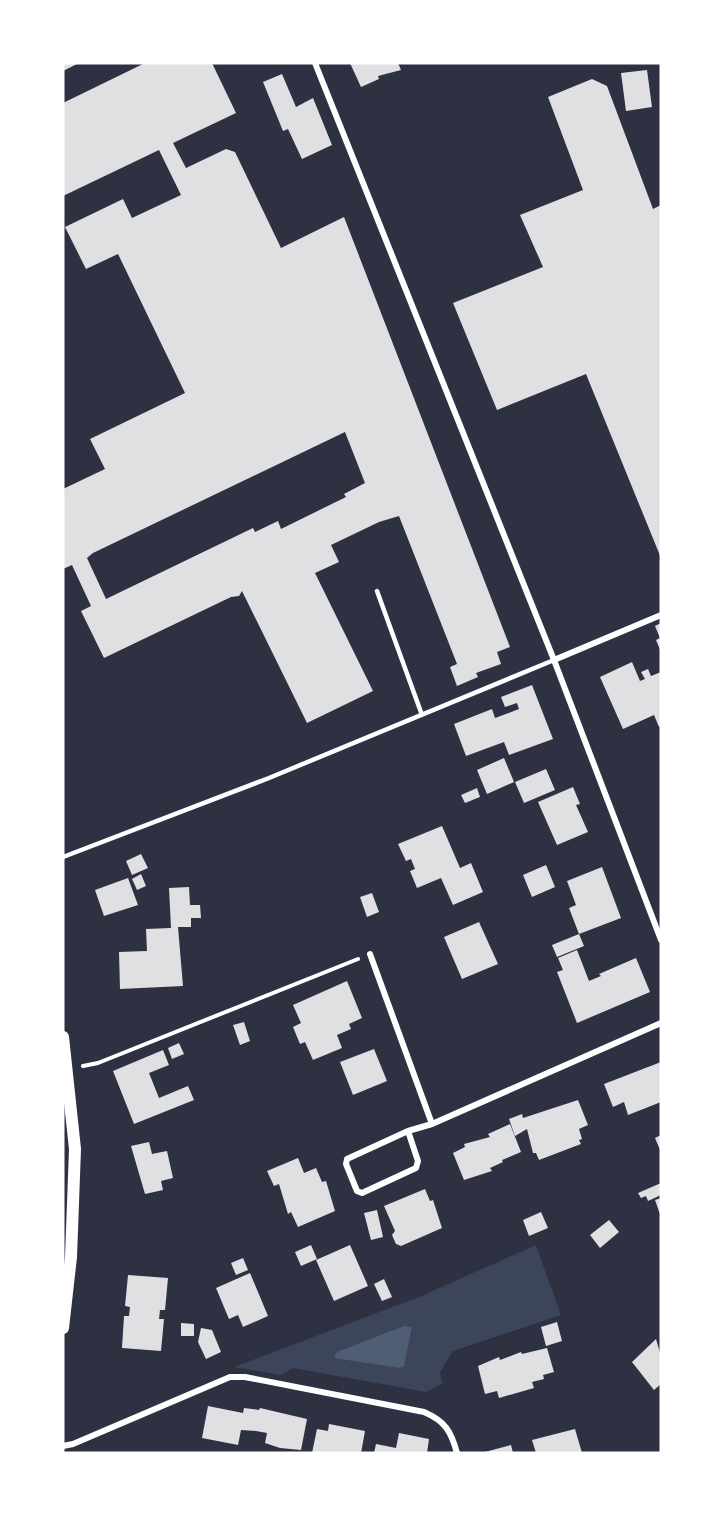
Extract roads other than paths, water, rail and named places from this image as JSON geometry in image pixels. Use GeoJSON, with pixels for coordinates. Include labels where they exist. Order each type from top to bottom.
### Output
{"type":"FeatureCollection","features":[{"type":"Feature","properties":{"kind":"main road"},"geometry":{"type":"LineString","coordinates":[[63,1037],[75,1149],[71,1257],[63,1328]]}},
{"type":"Feature","properties":{"kind":"street"},"geometry":{"type":"LineString","coordinates":[[315,63],[554,660],[661,940]]}},
{"type":"Feature","properties":{"kind":"street"},"geometry":{"type":"LineString","coordinates":[[554,660],[661,615]]}},
{"type":"Feature","properties":{"kind":"street"},"geometry":{"type":"LineString","coordinates":[[370,954],[432,1124]]}},
{"type":"Feature","properties":{"kind":"street"},"geometry":{"type":"LineString","coordinates":[[408,1131],[418,1161],[416,1168],[362,1193],[357,1191],[345,1164],[347,1159],[408,1131],[432,1124],[661,1023]]}},
{"type":"Feature","properties":{"kind":"street"},"geometry":{"type":"LineString","coordinates":[[63,1446],[73,1444],[230,1377],[245,1377],[424,1412],[441,1419],[451,1433],[457,1453]]}},
{"type":"Feature","properties":{"kind":"lane"},"geometry":{"type":"LineString","coordinates":[[377,591],[422,715]]}},
{"type":"Feature","properties":{"kind":"lane"},"geometry":{"type":"LineString","coordinates":[[63,857],[269,778],[554,660]]}}]}
